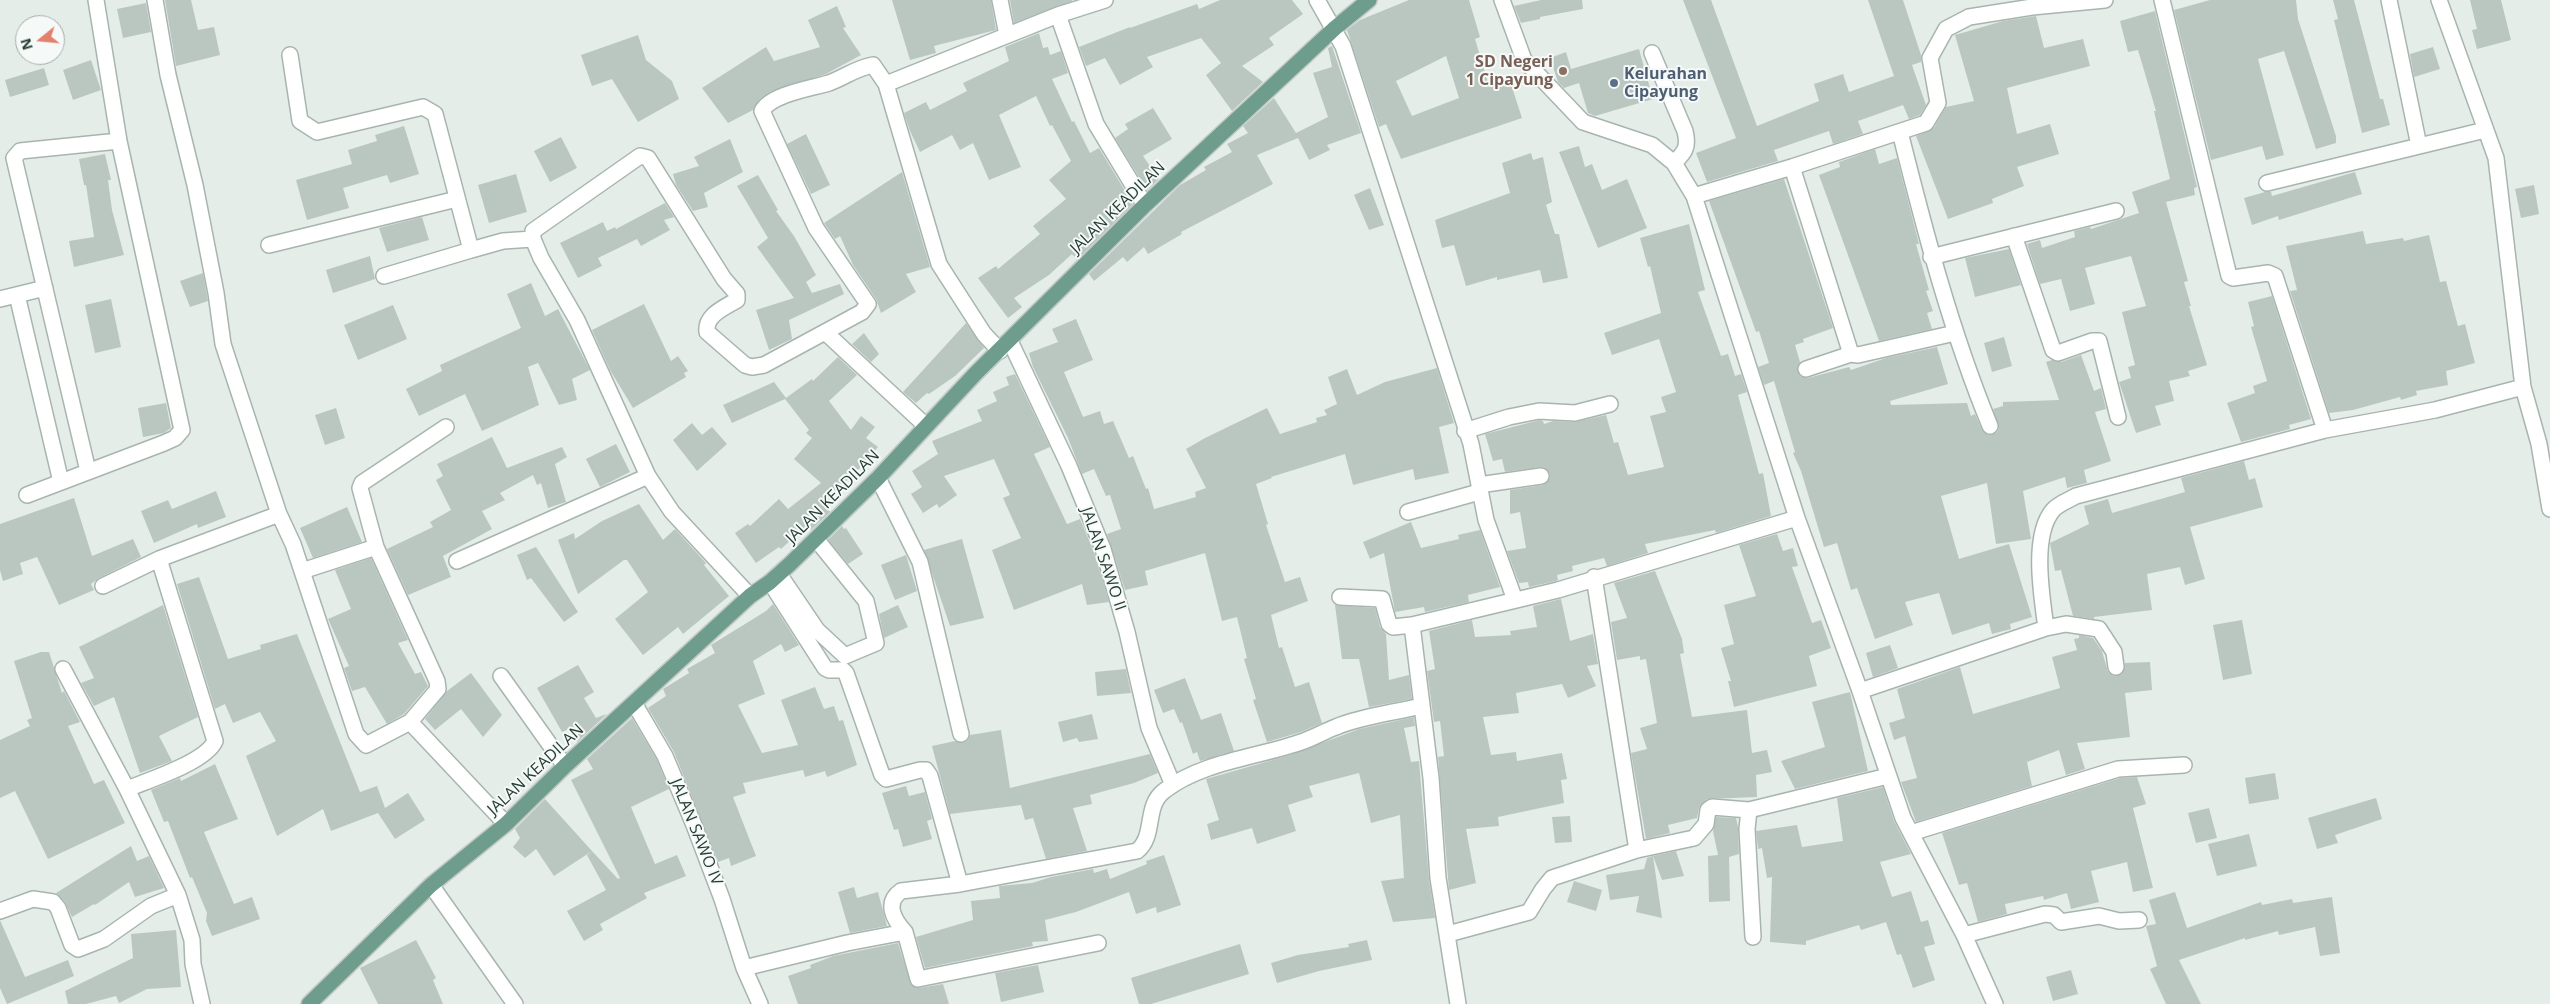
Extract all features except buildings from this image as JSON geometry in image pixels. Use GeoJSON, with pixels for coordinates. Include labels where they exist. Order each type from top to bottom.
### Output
{"type":"FeatureCollection","features":[{"type":"Feature","properties":{"kind":"main road","name":"JALAN KEADILAN"},"geometry":{"type":"LineString","coordinates":[[309,1004],[431,885],[506,824],[565,766],[750,596],[774,578],[816,539],[1145,205],[1335,28],[1369,0]]}},
{"type":"Feature","properties":{"kind":"street"},"geometry":{"type":"LineString","coordinates":[[27,496],[164,443],[175,438],[182,430],[119,141],[96,0]]}},
{"type":"Feature","properties":{"kind":"street"},"geometry":{"type":"LineString","coordinates":[[155,0],[168,75],[195,185],[216,293],[223,344],[279,514],[293,544],[356,734],[366,744],[410,722],[438,689],[437,682],[376,547],[359,492],[362,483],[446,427]]}},
{"type":"Feature","properties":{"kind":"street"},"geometry":{"type":"LineString","coordinates":[[1000,0],[1007,35]]}},
{"type":"Feature","properties":{"kind":"street"},"geometry":{"type":"LineString","coordinates":[[750,596],[672,512],[648,476],[577,320],[540,258],[533,239],[533,231],[640,156],[644,156],[652,163],[724,279],[737,294],[736,300],[711,317],[706,326],[707,332],[745,365],[752,367],[764,365],[862,312],[868,304],[816,228],[762,111],[771,102],[831,82],[856,69],[872,65],[886,84],[1058,15],[1105,0]]}},
{"type":"Feature","properties":{"kind":"street"},"geometry":{"type":"LineString","coordinates":[[1317,0],[1335,28],[1343,46],[1440,345],[1465,431],[1471,444],[1486,520],[1515,600]]}},
{"type":"Feature","properties":{"kind":"street"},"geometry":{"type":"LineString","coordinates":[[1502,0],[1524,60],[1583,122],[1652,145],[1674,163],[1694,196],[1797,518],[1860,691],[1900,811],[1964,935],[1995,1004]]}},
{"type":"Feature","properties":{"kind":"street"},"geometry":{"type":"LineString","coordinates":[[1694,196],[1792,167],[1926,123],[1938,104],[1930,58],[1946,29],[1969,17],[2064,2],[2105,0]]}},
{"type":"Feature","properties":{"kind":"street"},"geometry":{"type":"LineString","coordinates":[[2162,0],[2229,276],[2233,278],[2268,273],[2275,276],[2325,430]]}},
{"type":"Feature","properties":{"kind":"street"},"geometry":{"type":"LineString","coordinates":[[2389,0],[2420,146]]}},
{"type":"Feature","properties":{"kind":"street"},"geometry":{"type":"LineString","coordinates":[[2439,0],[2496,158],[2523,387],[2544,443],[2550,509]]}},
{"type":"Feature","properties":{"kind":"street"},"geometry":{"type":"LineString","coordinates":[[1058,15],[1096,124],[1145,205]]}},
{"type":"Feature","properties":{"kind":"street"},"geometry":{"type":"LineString","coordinates":[[1652,53],[1685,131],[1688,144],[1686,151],[1674,163]]}},
{"type":"Feature","properties":{"kind":"street"},"geometry":{"type":"LineString","coordinates":[[290,55],[300,122],[317,132],[423,107],[435,114],[471,250]]}},
{"type":"Feature","properties":{"kind":"street","name":"JALAN SAWO II"},"geometry":{"type":"LineString","coordinates":[[886,84],[940,264],[984,334],[1005,346],[1069,466],[1103,549],[1127,632],[1149,728],[1173,785]]}},
{"type":"Feature","properties":{"kind":"street"},"geometry":{"type":"LineString","coordinates":[[2267,183],[2485,130]]}},
{"type":"Feature","properties":{"kind":"street"},"geometry":{"type":"LineString","coordinates":[[1900,132],[1932,257],[1955,332],[1990,426]]}},
{"type":"Feature","properties":{"kind":"street"},"geometry":{"type":"LineString","coordinates":[[88,471],[14,158],[20,151],[119,141]]}},
{"type":"Feature","properties":{"kind":"street"},"geometry":{"type":"LineString","coordinates":[[1792,167],[1851,354]]}},
{"type":"Feature","properties":{"kind":"street"},"geometry":{"type":"LineString","coordinates":[[269,245],[457,200]]}},
{"type":"Feature","properties":{"kind":"street"},"geometry":{"type":"LineString","coordinates":[[1932,257],[2116,211]]}},
{"type":"Feature","properties":{"kind":"street"},"geometry":{"type":"LineString","coordinates":[[2014,236],[2053,350],[2058,353],[2092,341],[2099,341],[2118,417]]}},
{"type":"Feature","properties":{"kind":"street"},"geometry":{"type":"LineString","coordinates":[[384,276],[504,241],[533,239]]}},
{"type":"Feature","properties":{"kind":"street"},"geometry":{"type":"LineString","coordinates":[[0,299],[45,288]]}},
{"type":"Feature","properties":{"kind":"street"},"geometry":{"type":"LineString","coordinates":[[17,295],[61,482]]}},
{"type":"Feature","properties":{"kind":"street"},"geometry":{"type":"LineString","coordinates":[[826,332],[926,426]]}},
{"type":"Feature","properties":{"kind":"street"},"geometry":{"type":"LineString","coordinates":[[1806,369],[1851,354],[1858,355],[1955,332]]}},
{"type":"Feature","properties":{"kind":"street"},"geometry":{"type":"LineString","coordinates":[[2046,628],[2039,566],[2044,527],[2053,510],[2076,496],[2325,430],[2435,410],[2523,387]]}},
{"type":"Feature","properties":{"kind":"street"},"geometry":{"type":"LineString","coordinates":[[1465,431],[1509,417],[1539,411],[1575,413],[1610,404]]}},
{"type":"Feature","properties":{"kind":"street"},"geometry":{"type":"LineString","coordinates":[[457,561],[648,476]]}},
{"type":"Feature","properties":{"kind":"street"},"geometry":{"type":"LineString","coordinates":[[1408,512],[1479,488],[1541,476]]}},
{"type":"Feature","properties":{"kind":"street"},"geometry":{"type":"LineString","coordinates":[[878,478],[920,562],[961,734]]}},
{"type":"Feature","properties":{"kind":"street"},"geometry":{"type":"LineString","coordinates":[[103,586],[160,559],[279,514]]}},
{"type":"Feature","properties":{"kind":"street"},"geometry":{"type":"LineString","coordinates":[[1340,596],[1382,599],[1389,624],[1393,627],[1412,625],[1558,590],[1594,577],[1797,518]]}},
{"type":"Feature","properties":{"kind":"street"},"geometry":{"type":"LineString","coordinates":[[774,578],[817,630],[845,656],[876,643],[866,601],[816,539]]}},
{"type":"Feature","properties":{"kind":"street"},"geometry":{"type":"LineString","coordinates":[[302,571],[376,547]]}},
{"type":"Feature","properties":{"kind":"street"},"geometry":{"type":"LineString","coordinates":[[127,789],[188,763],[205,753],[215,740],[160,559]]}},
{"type":"Feature","properties":{"kind":"street"},"geometry":{"type":"LineString","coordinates":[[1594,577],[1636,850]]}},
{"type":"Feature","properties":{"kind":"street"},"geometry":{"type":"LineString","coordinates":[[774,578],[826,668],[829,670],[842,670],[846,673],[886,779],[920,770],[926,770],[930,776],[960,884]]}},
{"type":"Feature","properties":{"kind":"street"},"geometry":{"type":"LineString","coordinates":[[1860,691],[2046,628],[2066,624],[2099,629],[2114,652],[2116,667]]}},
{"type":"Feature","properties":{"kind":"street"},"geometry":{"type":"LineString","coordinates":[[1412,625],[1431,778],[1438,878],[1458,1004]]}},
{"type":"Feature","properties":{"kind":"street"},"geometry":{"type":"LineString","coordinates":[[64,669],[127,789],[178,895],[192,940],[193,964],[202,1004]]}},
{"type":"Feature","properties":{"kind":"street"},"geometry":{"type":"LineString","coordinates":[[501,676],[565,766]]}},
{"type":"Feature","properties":{"kind":"street","name":"JALAN SAWO IV"},"geometry":{"type":"LineString","coordinates":[[634,703],[665,756],[722,899],[744,968],[760,1004]]}},
{"type":"Feature","properties":{"kind":"street"},"geometry":{"type":"LineString","coordinates":[[1098,943],[918,979],[905,932],[894,918],[892,905],[896,894],[901,891],[960,884],[1137,851],[1145,842],[1152,809],[1158,797],[1185,778],[1250,756],[1304,741],[1337,726],[1421,706]]}},
{"type":"Feature","properties":{"kind":"street"},"geometry":{"type":"LineString","coordinates":[[410,722],[506,824]]}},
{"type":"Feature","properties":{"kind":"street"},"geometry":{"type":"LineString","coordinates":[[1911,833],[2118,769],[2184,765]]}},
{"type":"Feature","properties":{"kind":"street"},"geometry":{"type":"LineString","coordinates":[[1448,934],[1529,912],[1542,889],[1552,878],[1636,850],[1694,838],[1704,827],[1708,810],[1712,807],[1749,810],[1888,776]]}},
{"type":"Feature","properties":{"kind":"street"},"geometry":{"type":"LineString","coordinates":[[1749,810],[1748,829],[1754,937]]}},
{"type":"Feature","properties":{"kind":"street"},"geometry":{"type":"LineString","coordinates":[[431,885],[515,1004]]}},
{"type":"Feature","properties":{"kind":"street"},"geometry":{"type":"LineString","coordinates":[[0,911],[33,899],[54,902],[72,945],[78,949],[104,939],[145,910],[178,895]]}},
{"type":"Feature","properties":{"kind":"street"},"geometry":{"type":"LineString","coordinates":[[1964,935],[2045,914],[2051,914],[2061,922],[2099,916],[2113,920],[2139,920]]}},
{"type":"Feature","properties":{"kind":"street"},"geometry":{"type":"LineString","coordinates":[[744,968],[847,943],[905,932]]}},
{"type":"Feature","properties":{"kind":"place","name":"SD Negeri 1 Cipayung"},"geometry":{"type":"Point","coordinates":[1563,71]}},
{"type":"Feature","properties":{"kind":"place","name":"Kelurahan Cipayung"},"geometry":{"type":"Point","coordinates":[1614,83]}}]}
